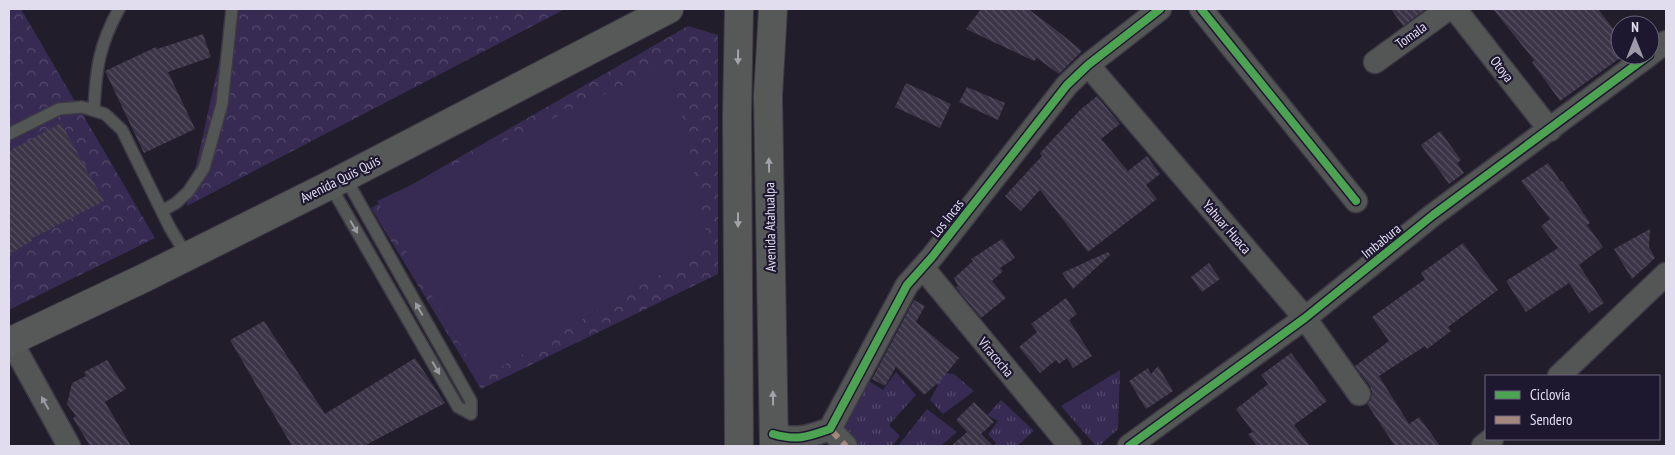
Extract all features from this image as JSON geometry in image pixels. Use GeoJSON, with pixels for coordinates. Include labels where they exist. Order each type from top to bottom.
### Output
{"type":"FeatureCollection","features":[{"type":"Feature","properties":{"kind":"main road","name":"Avenida Quis Quis"},"geometry":{"type":"LineString","coordinates":[[10,342],[338,181],[669,9]]}},
{"type":"Feature","properties":{"kind":"main road"},"geometry":{"type":"LineString","coordinates":[[739,9],[737,115],[739,446]]}},
{"type":"Feature","properties":{"kind":"main road","name":"Avenida Atahualpa"},"geometry":{"type":"LineString","coordinates":[[773,9],[768,96],[774,440]]}},
{"type":"Feature","properties":{"kind":"street","name":"Los Incas"},"geometry":{"type":"LineString","coordinates":[[830,429],[906,285],[923,268],[1068,84],[1088,65],[1160,9]]}},
{"type":"Feature","properties":{"kind":"street"},"geometry":{"type":"LineString","coordinates":[[1202,9],[1356,201]]}},
{"type":"Feature","properties":{"kind":"street","name":"Tomala"},"geometry":{"type":"LineString","coordinates":[[1375,62],[1448,9]]}},
{"type":"Feature","properties":{"kind":"street","name":"Otoya"},"geometry":{"type":"LineString","coordinates":[[1455,9],[1550,130]]}},
{"type":"Feature","properties":{"kind":"street","name":"Yahuar Huaca"},"geometry":{"type":"LineString","coordinates":[[1088,65],[1305,318],[1359,394]]}},
{"type":"Feature","properties":{"kind":"street","name":"Imbabura"},"geometry":{"type":"LineString","coordinates":[[1129,446],[1305,318],[1433,215],[1636,65]]}},
{"type":"Feature","properties":{"kind":"street","name":"Viracocha"},"geometry":{"type":"LineString","coordinates":[[923,268],[1070,446]]}},
{"type":"Feature","properties":{"kind":"street"},"geometry":{"type":"LineString","coordinates":[[1560,375],[1620,320],[1666,274]]}},
{"type":"Feature","properties":{"kind":"street"},"geometry":{"type":"LineString","coordinates":[[10,342],[69,446]]}},
{"type":"Feature","properties":{"kind":"street"},"geometry":{"type":"LineString","coordinates":[[774,440],[803,438],[830,429],[846,446]]}},
{"type":"Feature","properties":{"kind":"lane"},"geometry":{"type":"LineString","coordinates":[[94,109],[95,73],[99,56],[110,25],[119,9]]}},
{"type":"Feature","properties":{"kind":"lane"},"geometry":{"type":"LineString","coordinates":[[162,212],[188,192],[204,168],[222,104],[232,9]]}},
{"type":"Feature","properties":{"kind":"lane"},"geometry":{"type":"LineString","coordinates":[[9,134],[59,109],[82,107],[94,109],[104,114],[122,130],[170,228],[187,256]]}},
{"type":"Feature","properties":{"kind":"lane"},"geometry":{"type":"LineString","coordinates":[[338,181],[470,401],[471,414],[458,407],[338,181]]}},
{"type":"Feature","properties":{"kind":"green space"},"geometry":{"type":"Polygon","coordinates":[[[9,9],[21,9],[155,238],[9,310],[9,9]]]}},
{"type":"Feature","properties":{"kind":"green space"},"geometry":{"type":"Polygon","coordinates":[[[231,9],[565,9],[187,206],[231,9]]]}},
{"type":"Feature","properties":{"kind":"green space"},"geometry":{"type":"Polygon","coordinates":[[[364,9],[516,9],[492,17],[395,18],[364,9]]]}},
{"type":"Feature","properties":{"kind":"green space"},"geometry":{"type":"Polygon","coordinates":[[[688,26],[718,35],[718,274],[481,389],[371,208],[688,26]]]}},
{"type":"Feature","properties":{"kind":"green space"},"geometry":{"type":"Polygon","coordinates":[[[669,64],[688,141],[709,246],[480,379],[377,201],[669,64]]]}},
{"type":"Feature","properties":{"kind":"green space"},"geometry":{"type":"Polygon","coordinates":[[[1120,370],[1118,429],[1099,446],[1096,446],[1061,406],[1120,370]]]}},
{"type":"Feature","properties":{"kind":"green space"},"geometry":{"type":"Polygon","coordinates":[[[896,372],[916,395],[889,425],[900,436],[892,446],[845,446],[833,437],[861,376],[883,390],[896,372]]]}},
{"type":"Feature","properties":{"kind":"green space"},"geometry":{"type":"Polygon","coordinates":[[[936,372],[954,374],[974,391],[943,414],[930,400],[938,385],[926,380],[936,372]]]}},
{"type":"Feature","properties":{"kind":"green space"},"geometry":{"type":"Polygon","coordinates":[[[1001,400],[1034,431],[1017,446],[993,446],[996,443],[988,434],[998,421],[987,415],[1001,400]]]}},
{"type":"Feature","properties":{"kind":"green space"},"geometry":{"type":"Polygon","coordinates":[[[927,409],[957,432],[941,446],[898,446],[927,409]]]}},
{"type":"Feature","properties":{"kind":"building"},"geometry":{"type":"Polygon","coordinates":[[[981,9],[1028,9],[1082,51],[1059,74],[1037,58],[1034,61],[966,29],[981,9]]]}},
{"type":"Feature","properties":{"kind":"building"},"geometry":{"type":"Polygon","coordinates":[[[1391,9],[1426,9],[1403,26],[1391,9]]]}},
{"type":"Feature","properties":{"kind":"building"},"geometry":{"type":"Polygon","coordinates":[[[1493,9],[1598,9],[1610,25],[1610,65],[1560,101],[1532,62],[1534,60],[1493,9]]]}},
{"type":"Feature","properties":{"kind":"building"},"geometry":{"type":"Polygon","coordinates":[[[203,34],[211,57],[168,72],[195,129],[144,153],[105,71],[156,47],[157,49],[203,34]]]}},
{"type":"Feature","properties":{"kind":"building"},"geometry":{"type":"Polygon","coordinates":[[[906,83],[951,104],[940,128],[895,107],[906,83]]]}},
{"type":"Feature","properties":{"kind":"building"},"geometry":{"type":"Polygon","coordinates":[[[967,87],[1005,103],[998,120],[959,102],[967,87]]]}},
{"type":"Feature","properties":{"kind":"building"},"geometry":{"type":"Polygon","coordinates":[[[1097,96],[1120,124],[1101,139],[1128,171],[1147,156],[1160,174],[1146,185],[1157,199],[1088,252],[1040,190],[1021,211],[1005,196],[1042,156],[1040,153],[1080,110],[1097,96]]]}},
{"type":"Feature","properties":{"kind":"building"},"geometry":{"type":"Polygon","coordinates":[[[61,123],[104,201],[31,239],[32,241],[9,254],[9,151],[61,123]]]}},
{"type":"Feature","properties":{"kind":"building"},"geometry":{"type":"Polygon","coordinates":[[[1440,131],[1461,160],[1457,163],[1464,173],[1449,184],[1421,145],[1440,131]]]}},
{"type":"Feature","properties":{"kind":"building"},"geometry":{"type":"Polygon","coordinates":[[[1548,163],[1590,223],[1587,225],[1603,247],[1579,265],[1604,303],[1589,313],[1569,283],[1526,312],[1506,281],[1558,248],[1541,226],[1550,219],[1521,181],[1548,163]]]}},
{"type":"Feature","properties":{"kind":"building"},"geometry":{"type":"Polygon","coordinates":[[[1650,229],[1649,247],[1655,258],[1632,279],[1614,249],[1650,229]]]}},
{"type":"Feature","properties":{"kind":"building"},"geometry":{"type":"Polygon","coordinates":[[[1002,239],[1015,258],[1000,268],[1003,271],[992,281],[1006,298],[981,318],[956,287],[958,286],[954,278],[973,261],[971,259],[1002,239]]]}},
{"type":"Feature","properties":{"kind":"building"},"geometry":{"type":"Polygon","coordinates":[[[1463,243],[1498,290],[1448,327],[1451,331],[1427,349],[1425,346],[1379,376],[1409,424],[1419,417],[1440,446],[1395,446],[1367,404],[1371,399],[1372,392],[1370,386],[1355,366],[1389,341],[1372,317],[1425,279],[1421,273],[1463,243]]]}},
{"type":"Feature","properties":{"kind":"building"},"geometry":{"type":"Polygon","coordinates":[[[1108,252],[1110,255],[1073,289],[1062,273],[1108,252]]]}},
{"type":"Feature","properties":{"kind":"building"},"geometry":{"type":"Polygon","coordinates":[[[1209,263],[1220,279],[1202,292],[1191,277],[1209,263]]]}},
{"type":"Feature","properties":{"kind":"building"},"geometry":{"type":"Polygon","coordinates":[[[1066,298],[1077,314],[1069,320],[1092,356],[1073,368],[1067,358],[1059,364],[1056,360],[1040,373],[1019,347],[1037,332],[1031,324],[1066,298]]]}},
{"type":"Feature","properties":{"kind":"building"},"geometry":{"type":"Polygon","coordinates":[[[914,300],[925,306],[916,322],[959,358],[941,380],[924,395],[896,367],[885,386],[872,379],[914,300]]]}},
{"type":"Feature","properties":{"kind":"building"},"geometry":{"type":"Polygon","coordinates":[[[264,321],[325,414],[415,358],[445,403],[364,446],[292,446],[230,340],[264,321]]]}},
{"type":"Feature","properties":{"kind":"building"},"geometry":{"type":"Polygon","coordinates":[[[1291,353],[1327,401],[1294,425],[1310,446],[1257,446],[1248,434],[1253,432],[1236,409],[1268,384],[1261,375],[1291,353]]]}},
{"type":"Feature","properties":{"kind":"building"},"geometry":{"type":"Polygon","coordinates":[[[107,360],[126,389],[105,402],[131,446],[90,446],[73,418],[76,416],[67,404],[72,383],[86,376],[84,372],[107,360]]]}},
{"type":"Feature","properties":{"kind":"building"},"geometry":{"type":"Polygon","coordinates":[[[1158,366],[1173,391],[1146,409],[1129,381],[1148,368],[1151,374],[1158,366]]]}},
{"type":"Feature","properties":{"kind":"building"},"geometry":{"type":"Polygon","coordinates":[[[974,402],[994,422],[981,434],[993,446],[951,446],[967,432],[956,420],[974,402]]]}},
{"type":"Feature","properties":{"kind":"marked path"},"geometry":{"type":"LineString","coordinates":[[830,429],[846,446]]}},
{"type":"Feature","properties":{"kind":"cycle path"},"geometry":{"type":"LineString","coordinates":[[773,434],[796,438],[830,429],[907,285],[932,257],[1067,85],[1088,65],[1160,9]]}},
{"type":"Feature","properties":{"kind":"cycle path"},"geometry":{"type":"LineString","coordinates":[[1201,9],[1356,201]]}},
{"type":"Feature","properties":{"kind":"cycle path"},"geometry":{"type":"LineString","coordinates":[[1129,446],[1305,318],[1433,215],[1636,65]]}}]}
